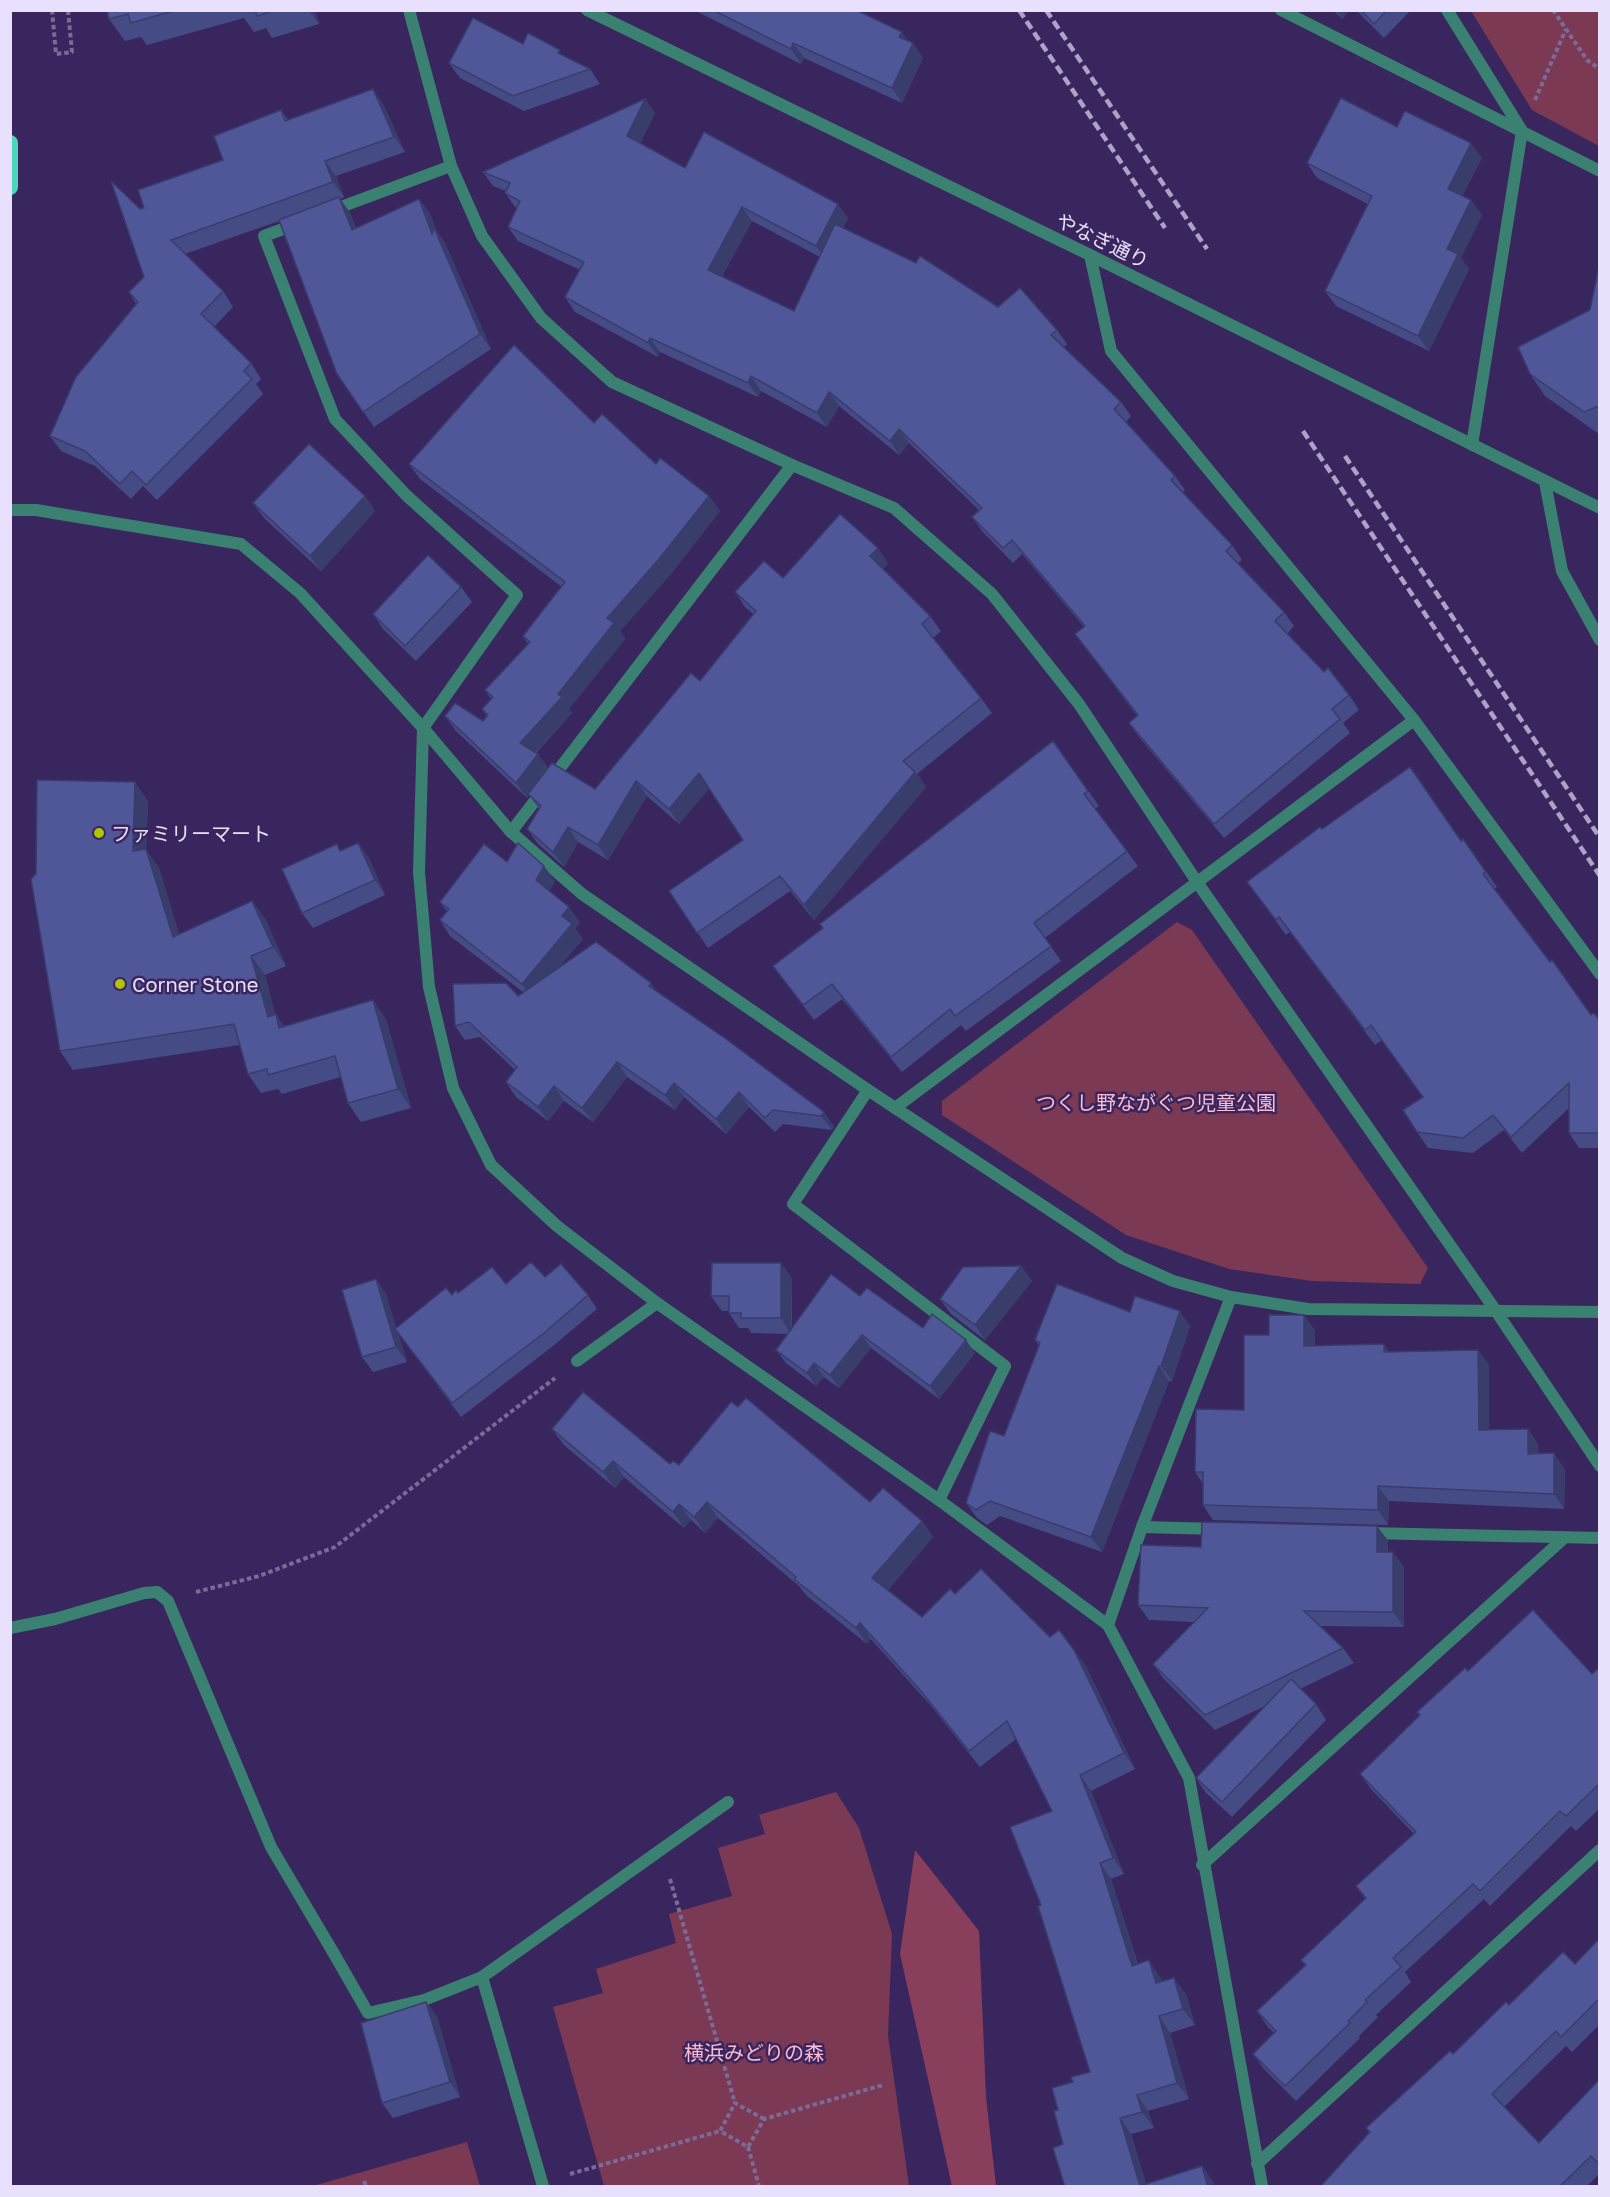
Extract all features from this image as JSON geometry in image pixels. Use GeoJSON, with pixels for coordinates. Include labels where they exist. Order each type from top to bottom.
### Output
{"type":"FeatureCollection","features":[{"type":"Feature","properties":{"kind":"highway"},"geometry":{"type":"LineString","coordinates":[[10,143],[10,187]]}},
{"type":"Feature","properties":{"kind":"street"},"geometry":{"type":"LineString","coordinates":[[409,10],[451,166],[482,237],[541,318],[612,382],[792,465],[894,508],[992,594],[1079,704],[1197,882],[1496,1311],[1599,1466]]}},
{"type":"Feature","properties":{"kind":"street","name":"やなぎ通り"},"geometry":{"type":"LineString","coordinates":[[587,10],[612,16],[1599,508]]}},
{"type":"Feature","properties":{"kind":"street"},"geometry":{"type":"LineString","coordinates":[[1281,10],[1599,171]]}},
{"type":"Feature","properties":{"kind":"street"},"geometry":{"type":"LineString","coordinates":[[1447,10],[1522,131],[1472,445]]}},
{"type":"Feature","properties":{"kind":"street"},"geometry":{"type":"LineString","coordinates":[[451,166],[264,236],[335,420],[407,496],[517,595],[423,728],[419,872],[429,987],[453,1088],[491,1165],[557,1226],[657,1303],[939,1500],[1108,1624],[1189,1778],[1202,1864],[1262,2187]]}},
{"type":"Feature","properties":{"kind":"street"},"geometry":{"type":"LineString","coordinates":[[1090,255],[1111,351],[1414,720],[1599,974]]}},
{"type":"Feature","properties":{"kind":"street"},"geometry":{"type":"LineString","coordinates":[[512,832],[792,465]]}},
{"type":"Feature","properties":{"kind":"street"},"geometry":{"type":"LineString","coordinates":[[1545,482],[1562,572],[1599,640]]}},
{"type":"Feature","properties":{"kind":"street"},"geometry":{"type":"LineString","coordinates":[[10,510],[36,510],[241,544],[300,592],[423,728],[512,832],[582,894],[868,1090],[1122,1258],[1173,1281],[1231,1297],[1308,1309],[1599,1312]]}},
{"type":"Feature","properties":{"kind":"street"},"geometry":{"type":"LineString","coordinates":[[895,1108],[1414,720]]}},
{"type":"Feature","properties":{"kind":"street"},"geometry":{"type":"LineString","coordinates":[[868,1090],[793,1204],[1005,1366],[939,1500]]}},
{"type":"Feature","properties":{"kind":"street"},"geometry":{"type":"LineString","coordinates":[[1108,1624],[1142,1527],[1231,1297]]}},
{"type":"Feature","properties":{"kind":"street"},"geometry":{"type":"LineString","coordinates":[[577,1361],[657,1303]]}},
{"type":"Feature","properties":{"kind":"street"},"geometry":{"type":"LineString","coordinates":[[1142,1527],[1236,1530]]}},
{"type":"Feature","properties":{"kind":"street"},"geometry":{"type":"LineString","coordinates":[[1353,1533],[1599,1538]]}},
{"type":"Feature","properties":{"kind":"street"},"geometry":{"type":"LineString","coordinates":[[1202,1864],[1563,1539]]}},
{"type":"Feature","properties":{"kind":"street"},"geometry":{"type":"LineString","coordinates":[[10,1628],[55,1619],[144,1593],[157,1592],[168,1601],[270,1847],[368,2013],[424,2000],[482,1977],[729,1802]]}},
{"type":"Feature","properties":{"kind":"street"},"geometry":{"type":"LineString","coordinates":[[1257,2164],[1599,1850]]}},
{"type":"Feature","properties":{"kind":"street"},"geometry":{"type":"LineString","coordinates":[[482,1977],[542,2184]]}},
{"type":"Feature","properties":{"kind":"path"},"geometry":{"type":"LineString","coordinates":[[52,10],[56,54],[72,52],[68,10]]}},
{"type":"Feature","properties":{"kind":"path"},"geometry":{"type":"LineString","coordinates":[[1553,10],[1587,60],[1599,69]]}},
{"type":"Feature","properties":{"kind":"path"},"geometry":{"type":"LineString","coordinates":[[1522,131],[1566,29]]}},
{"type":"Feature","properties":{"kind":"path"},"geometry":{"type":"LineString","coordinates":[[168,1601],[259,1576],[335,1547],[577,1361]]}},
{"type":"Feature","properties":{"kind":"path"},"geometry":{"type":"LineString","coordinates":[[542,2184],[720,2131],[735,2103],[662,1850]]}},
{"type":"Feature","properties":{"kind":"path"},"geometry":{"type":"LineString","coordinates":[[748,2147],[764,2119],[883,2085]]}},
{"type":"Feature","properties":{"kind":"path"},"geometry":{"type":"LineString","coordinates":[[735,2103],[764,2119]]}},
{"type":"Feature","properties":{"kind":"path"},"geometry":{"type":"LineString","coordinates":[[720,2131],[748,2147],[759,2187]]}},
{"type":"Feature","properties":{"kind":"green space"},"geometry":{"type":"Polygon","coordinates":[[[1471,11],[1599,11],[1599,146],[1532,110],[1471,11]]]}},
{"type":"Feature","properties":{"kind":"green space","name":"つくし野ながぐつ児童公園"},"geometry":{"type":"Polygon","coordinates":[[[1177,922],[1192,930],[1428,1268],[1420,1284],[1312,1281],[1229,1269],[1126,1235],[942,1115],[942,1101],[1177,922]]]}},
{"type":"Feature","properties":{"kind":"green space","name":"横浜みどりの森"},"geometry":{"type":"Polygon","coordinates":[[[836,1792],[859,1828],[892,1934],[888,2036],[909,2186],[604,2186],[553,2007],[603,1993],[596,1969],[676,1943],[669,1914],[732,1896],[718,1848],[765,1834],[759,1815],[836,1792]]]}},
{"type":"Feature","properties":{"kind":"green space"},"geometry":{"type":"Polygon","coordinates":[[[467,2142],[480,2186],[313,2186],[467,2142]]]}},
{"type":"Feature","properties":{"kind":"shaded area"},"geometry":{"type":"Polygon","coordinates":[[[915,1850],[979,1931],[986,2097],[996,2186],[952,2186],[900,1954],[915,1850]]]}},
{"type":"Feature","properties":{"kind":"building"},"geometry":{"type":"Polygon","coordinates":[[[107,10],[176,10],[131,23],[128,14],[109,19],[107,10]]]}},
{"type":"Feature","properties":{"kind":"building"},"geometry":{"type":"Polygon","coordinates":[[[255,10],[275,10],[257,16],[255,10]]]}},
{"type":"Feature","properties":{"kind":"building"},"geometry":{"type":"Polygon","coordinates":[[[713,10],[856,10],[902,32],[899,37],[913,43],[892,88],[793,43],[791,49],[713,10]]]}},
{"type":"Feature","properties":{"kind":"building"},"geometry":{"type":"Polygon","coordinates":[[[1361,10],[1387,10],[1374,24],[1361,10]]]}},
{"type":"Feature","properties":{"kind":"building"},"geometry":{"type":"Polygon","coordinates":[[[473,18],[523,44],[528,33],[560,50],[558,53],[590,69],[513,96],[449,63],[473,18]]]}},
{"type":"Feature","properties":{"kind":"building"},"geometry":{"type":"Polygon","coordinates":[[[373,89],[394,137],[325,161],[333,182],[171,240],[223,291],[201,314],[251,363],[244,371],[252,379],[146,485],[132,471],[120,484],[85,451],[50,436],[76,377],[138,302],[129,292],[144,277],[111,181],[140,209],[144,208],[138,190],[223,160],[214,136],[281,110],[285,121],[373,89]]]}},
{"type":"Feature","properties":{"kind":"building"},"geometry":{"type":"Polygon","coordinates":[[[1341,98],[1397,127],[1405,111],[1471,143],[1448,189],[1471,200],[1447,249],[1458,254],[1418,336],[1325,291],[1372,196],[1307,163],[1341,98]]]}},
{"type":"Feature","properties":{"kind":"building"},"geometry":{"type":"Polygon","coordinates":[[[645,99],[627,136],[685,168],[704,132],[838,204],[816,246],[742,207],[708,270],[794,311],[835,224],[916,263],[920,256],[998,307],[1020,288],[1057,330],[1051,335],[1121,402],[1114,409],[1175,476],[1171,480],[1232,545],[1226,551],[1284,612],[1275,621],[1324,672],[1328,668],[1349,695],[1332,709],[1340,719],[1214,824],[1129,723],[1138,715],[1075,634],[1085,626],[1012,540],[1003,548],[972,517],[982,508],[899,429],[890,441],[829,392],[817,413],[751,376],[748,383],[650,338],[648,343],[565,297],[584,262],[508,227],[520,201],[505,193],[510,183],[483,172],[645,99]]]}},
{"type":"Feature","properties":{"kind":"building"},"geometry":{"type":"Polygon","coordinates":[[[339,197],[352,230],[419,199],[432,234],[434,228],[480,334],[363,412],[337,374],[279,220],[339,197]]]}},
{"type":"Feature","properties":{"kind":"building"},"geometry":{"type":"Polygon","coordinates":[[[1599,267],[1599,406],[1584,412],[1530,374],[1518,347],[1590,310],[1599,267]]]}},
{"type":"Feature","properties":{"kind":"building"},"geometry":{"type":"Polygon","coordinates":[[[514,345],[594,423],[602,414],[656,464],[660,458],[709,496],[659,559],[607,618],[614,623],[558,694],[562,697],[520,743],[538,754],[516,783],[445,716],[455,703],[483,721],[488,715],[482,709],[493,697],[485,690],[530,642],[523,636],[565,582],[409,464],[514,345]]]}},
{"type":"Feature","properties":{"kind":"building"},"geometry":{"type":"Polygon","coordinates":[[[309,444],[365,496],[310,556],[253,503],[309,444]]]}},
{"type":"Feature","properties":{"kind":"building"},"geometry":{"type":"Polygon","coordinates":[[[840,514],[878,548],[870,556],[930,616],[922,624],[981,698],[903,761],[915,772],[804,905],[780,876],[697,933],[669,891],[743,840],[699,773],[669,809],[636,781],[598,845],[568,827],[553,852],[527,829],[541,806],[528,794],[552,763],[595,789],[691,673],[700,681],[756,611],[735,592],[764,561],[783,578],[840,514]]]}},
{"type":"Feature","properties":{"kind":"building"},"geometry":{"type":"Polygon","coordinates":[[[428,555],[461,587],[405,646],[373,614],[428,555]]]}},
{"type":"Feature","properties":{"kind":"building"},"geometry":{"type":"Polygon","coordinates":[[[1053,741],[1088,791],[1084,794],[1127,851],[1034,923],[1051,946],[955,1016],[950,1009],[891,1057],[832,984],[803,1005],[773,966],[823,928],[820,924],[1053,741]]]}},
{"type":"Feature","properties":{"kind":"building"},"geometry":{"type":"Polygon","coordinates":[[[1410,767],[1461,841],[1463,839],[1486,872],[1483,874],[1550,962],[1552,960],[1591,1015],[1594,1013],[1599,1020],[1599,1133],[1569,1133],[1569,1083],[1511,1137],[1493,1115],[1463,1138],[1417,1132],[1403,1110],[1423,1097],[1371,1025],[1365,1030],[1279,917],[1276,920],[1247,882],[1320,827],[1322,829],[1410,767]]]}},
{"type":"Feature","properties":{"kind":"building"},"geometry":{"type":"Polygon","coordinates":[[[37,780],[135,782],[133,851],[146,849],[173,937],[252,901],[273,947],[251,956],[268,1017],[276,1014],[279,1028],[373,1000],[398,1089],[348,1103],[335,1056],[268,1075],[267,1069],[248,1074],[234,1024],[60,1051],[31,879],[36,874],[37,780]]]}},
{"type":"Feature","properties":{"kind":"building"},"geometry":{"type":"Polygon","coordinates":[[[358,843],[375,880],[302,913],[282,869],[337,844],[340,851],[358,843]]]}},
{"type":"Feature","properties":{"kind":"building"},"geometry":{"type":"Polygon","coordinates":[[[518,843],[544,866],[536,880],[569,907],[562,916],[572,924],[522,984],[440,920],[449,909],[440,902],[484,844],[507,862],[518,843]]]}},
{"type":"Feature","properties":{"kind":"building"},"geometry":{"type":"Polygon","coordinates":[[[596,942],[651,983],[649,986],[726,1039],[824,1112],[821,1116],[773,1110],[765,1118],[739,1092],[716,1119],[674,1083],[665,1095],[617,1062],[582,1108],[554,1086],[538,1107],[506,1082],[517,1067],[469,1022],[455,1026],[453,984],[506,983],[518,996],[596,942]]]}},
{"type":"Feature","properties":{"kind":"building"},"geometry":{"type":"Polygon","coordinates":[[[531,1262],[545,1277],[561,1264],[588,1295],[544,1333],[452,1403],[395,1329],[446,1288],[452,1295],[456,1290],[458,1293],[492,1267],[506,1284],[531,1262]]]}},
{"type":"Feature","properties":{"kind":"building"},"geometry":{"type":"Polygon","coordinates":[[[712,1263],[781,1263],[781,1318],[741,1318],[741,1313],[729,1313],[729,1296],[711,1296],[712,1263]]]}},
{"type":"Feature","properties":{"kind":"building"},"geometry":{"type":"Polygon","coordinates":[[[1021,1266],[975,1325],[940,1299],[963,1267],[1021,1266]]]}},
{"type":"Feature","properties":{"kind":"building"},"geometry":{"type":"Polygon","coordinates":[[[831,1274],[860,1296],[867,1288],[923,1328],[932,1314],[966,1340],[930,1386],[862,1335],[830,1375],[814,1363],[807,1373],[776,1350],[831,1274]]]}},
{"type":"Feature","properties":{"kind":"building"},"geometry":{"type":"Polygon","coordinates":[[[376,1279],[396,1347],[362,1357],[342,1290],[376,1279]]]}},
{"type":"Feature","properties":{"kind":"building"},"geometry":{"type":"Polygon","coordinates":[[[1057,1284],[1130,1312],[1135,1296],[1180,1311],[1161,1366],[1159,1366],[1091,1537],[990,1501],[976,1510],[966,1503],[990,1431],[1004,1436],[1040,1343],[1035,1340],[1057,1284]]]}},
{"type":"Feature","properties":{"kind":"building"},"geometry":{"type":"Polygon","coordinates":[[[1269,1315],[1304,1315],[1304,1346],[1384,1344],[1384,1352],[1478,1350],[1479,1430],[1528,1429],[1528,1454],[1554,1453],[1554,1494],[1378,1486],[1378,1510],[1203,1505],[1203,1472],[1195,1472],[1196,1409],[1244,1410],[1244,1335],[1269,1335],[1269,1315]]]}},
{"type":"Feature","properties":{"kind":"building"},"geometry":{"type":"Polygon","coordinates":[[[583,1392],[670,1464],[673,1461],[679,1465],[731,1402],[738,1407],[746,1398],[870,1502],[883,1488],[922,1521],[872,1578],[922,1617],[950,1589],[955,1594],[981,1569],[1050,1637],[1059,1630],[1074,1650],[1124,1753],[1080,1775],[1113,1858],[1100,1863],[1132,1966],[1149,1960],[1156,1983],[1174,1978],[1183,2009],[1159,2016],[1177,2083],[1137,2095],[1142,2112],[1120,2118],[1140,2186],[1202,2166],[1208,2187],[1065,2187],[1053,2148],[1063,2144],[1054,2111],[1058,2110],[1052,2088],[1073,2082],[1071,2077],[1090,2072],[1038,1906],[1041,1905],[1010,1827],[1052,1811],[1007,1721],[969,1751],[920,1690],[860,1623],[856,1628],[794,1579],[796,1577],[707,1502],[694,1517],[679,1504],[673,1512],[613,1461],[603,1472],[552,1429],[583,1392]]]}},
{"type":"Feature","properties":{"kind":"building"},"geometry":{"type":"Polygon","coordinates":[[[1202,1522],[1377,1526],[1377,1552],[1393,1552],[1393,1612],[1304,1611],[1343,1648],[1205,1715],[1153,1664],[1208,1608],[1138,1605],[1141,1545],[1201,1547],[1202,1522]]]}},
{"type":"Feature","properties":{"kind":"building"},"geometry":{"type":"Polygon","coordinates":[[[1533,1610],[1592,1674],[1599,1668],[1599,1784],[1566,1816],[1560,1811],[1480,1891],[1473,1884],[1393,1958],[1401,1967],[1365,2000],[1367,2002],[1348,2021],[1350,2023],[1285,2086],[1253,2054],[1276,2031],[1257,2011],[1306,1965],[1301,1960],[1366,1898],[1356,1886],[1416,1832],[1360,1774],[1420,1715],[1417,1712],[1465,1668],[1468,1671],[1533,1610]]]}},
{"type":"Feature","properties":{"kind":"building"},"geometry":{"type":"Polygon","coordinates":[[[1291,1679],[1316,1704],[1222,1802],[1196,1778],[1291,1679]]]}},
{"type":"Feature","properties":{"kind":"building"},"geometry":{"type":"Polygon","coordinates":[[[1599,1939],[1599,1999],[1561,2037],[1556,2031],[1492,2094],[1539,2143],[1599,2080],[1599,2164],[1591,2156],[1559,2187],[1320,2187],[1370,2132],[1366,2128],[1450,2051],[1453,2054],[1506,2002],[1509,2005],[1563,1952],[1575,1964],[1599,1939]]]}},
{"type":"Feature","properties":{"kind":"building"},"geometry":{"type":"Polygon","coordinates":[[[426,2002],[450,2082],[382,2103],[361,2023],[426,2002]]]}},
{"type":"Feature","properties":{"kind":"railway"},"geometry":{"type":"LineString","coordinates":[[1019,10],[1165,228]]}},
{"type":"Feature","properties":{"kind":"railway"},"geometry":{"type":"LineString","coordinates":[[1046,10],[1207,249]]}},
{"type":"Feature","properties":{"kind":"railway"},"geometry":{"type":"LineString","coordinates":[[1303,431],[1600,876]]}},
{"type":"Feature","properties":{"kind":"railway"},"geometry":{"type":"LineString","coordinates":[[1345,456],[1600,838]]}},
{"type":"Feature","properties":{"kind":"place","name":"ファミリーマート"},"geometry":{"type":"Point","coordinates":[99,833]}},
{"type":"Feature","properties":{"kind":"place","name":"Corner Stone"},"geometry":{"type":"Point","coordinates":[120,984]}}]}
